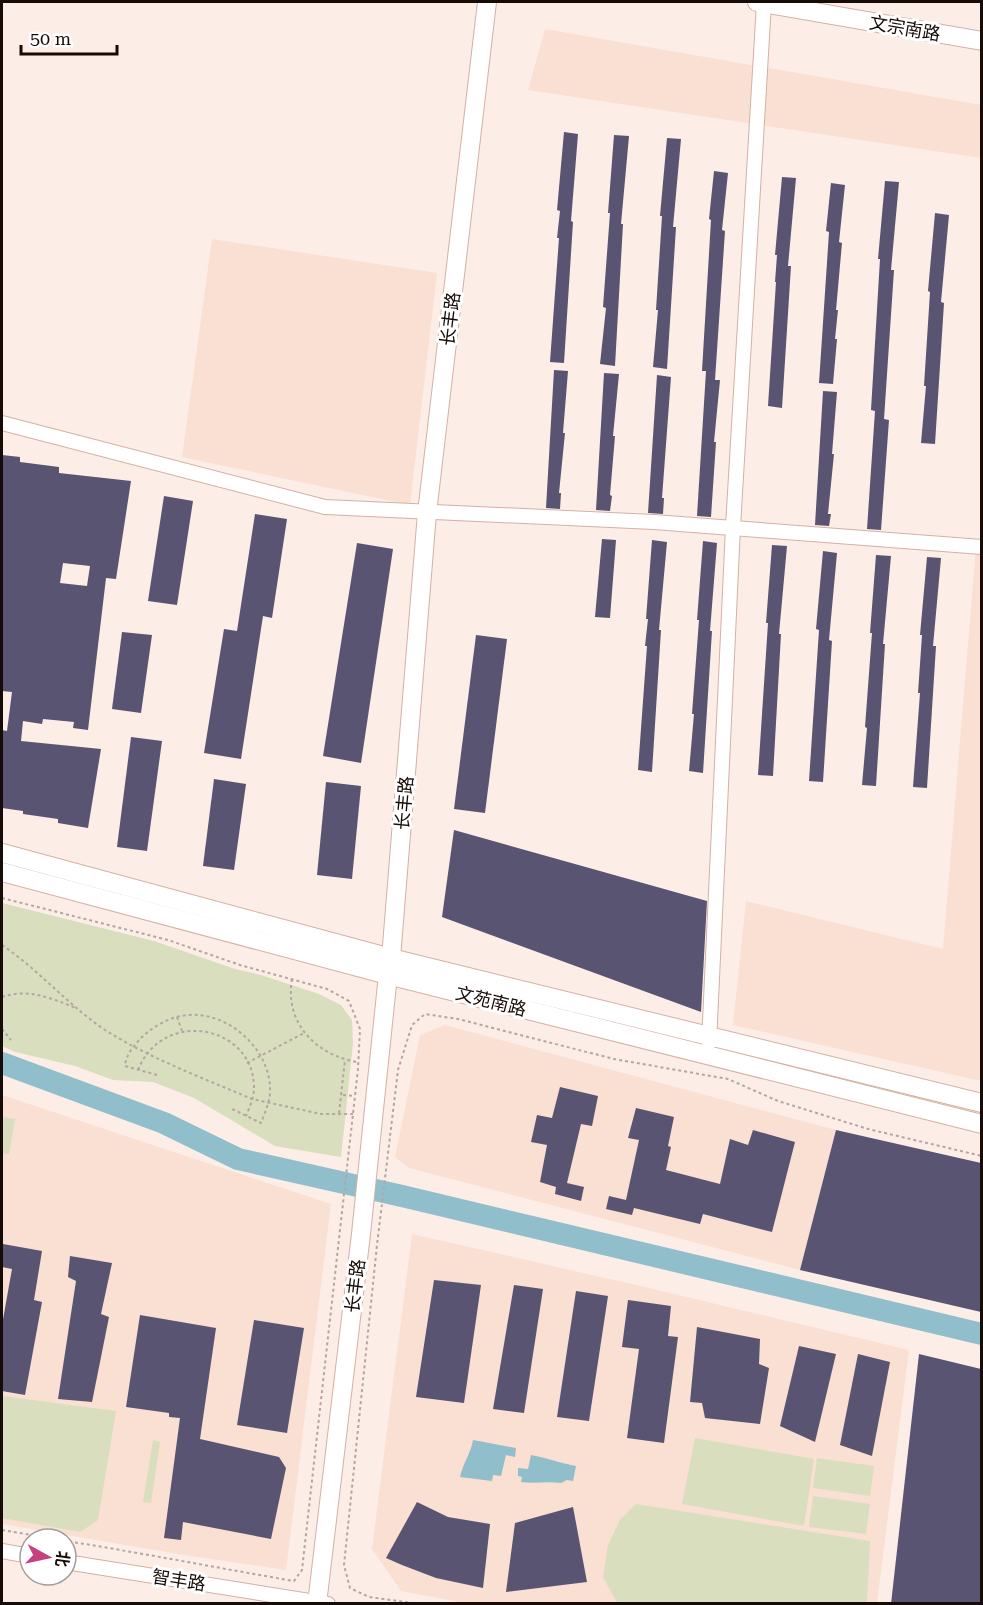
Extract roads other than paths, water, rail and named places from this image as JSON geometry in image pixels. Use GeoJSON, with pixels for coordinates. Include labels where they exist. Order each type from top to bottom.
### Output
{"type":"FeatureCollection","features":[{"type":"Feature","properties":{"kind":"main road","name":"长丰路"},"geometry":{"type":"LineString","coordinates":[[321,1603],[370,1237],[372,1136],[389,967],[427,513],[487,2]]}},
{"type":"Feature","properties":{"kind":"main road","name":"文宗南路"},"geometry":{"type":"LineString","coordinates":[[760,2],[981,41]]}},
{"type":"Feature","properties":{"kind":"main road","name":"文苑南路"},"geometry":{"type":"LineString","coordinates":[[2,853],[389,967],[708,1056],[981,1125]]}},
{"type":"Feature","properties":{"kind":"main road","name":"文苑南路"},"geometry":{"type":"LineString","coordinates":[[2,872],[389,967],[709,1036],[981,1104]]}},
{"type":"Feature","properties":{"kind":"street"},"geometry":{"type":"LineString","coordinates":[[708,1056],[760,2]]}},
{"type":"Feature","properties":{"kind":"street"},"geometry":{"type":"LineString","coordinates":[[2,423],[325,507],[733,527],[981,547]]}},
{"type":"Feature","properties":{"kind":"street"},"geometry":{"type":"LineString","coordinates":[[2,1551],[18,1554]]}},
{"type":"Feature","properties":{"kind":"street","name":"智丰路"},"geometry":{"type":"LineString","coordinates":[[78,1564],[321,1603]]}},
{"type":"Feature","properties":{"kind":"water"},"geometry":{"type":"Polygon","coordinates":[[[473,1440],[516,1448],[515,1457],[506,1455],[501,1476],[493,1475],[492,1481],[460,1477],[473,1440]]]}},
{"type":"Feature","properties":{"kind":"water"},"geometry":{"type":"Polygon","coordinates":[[[531,1455],[576,1466],[573,1481],[521,1482],[522,1477],[518,1476],[518,1468],[528,1469],[531,1455]]]}},
{"type":"Feature","properties":{"kind":"waterway"},"geometry":{"type":"LineString","coordinates":[[2,1063],[164,1123],[238,1159],[982,1334]]}}]}
